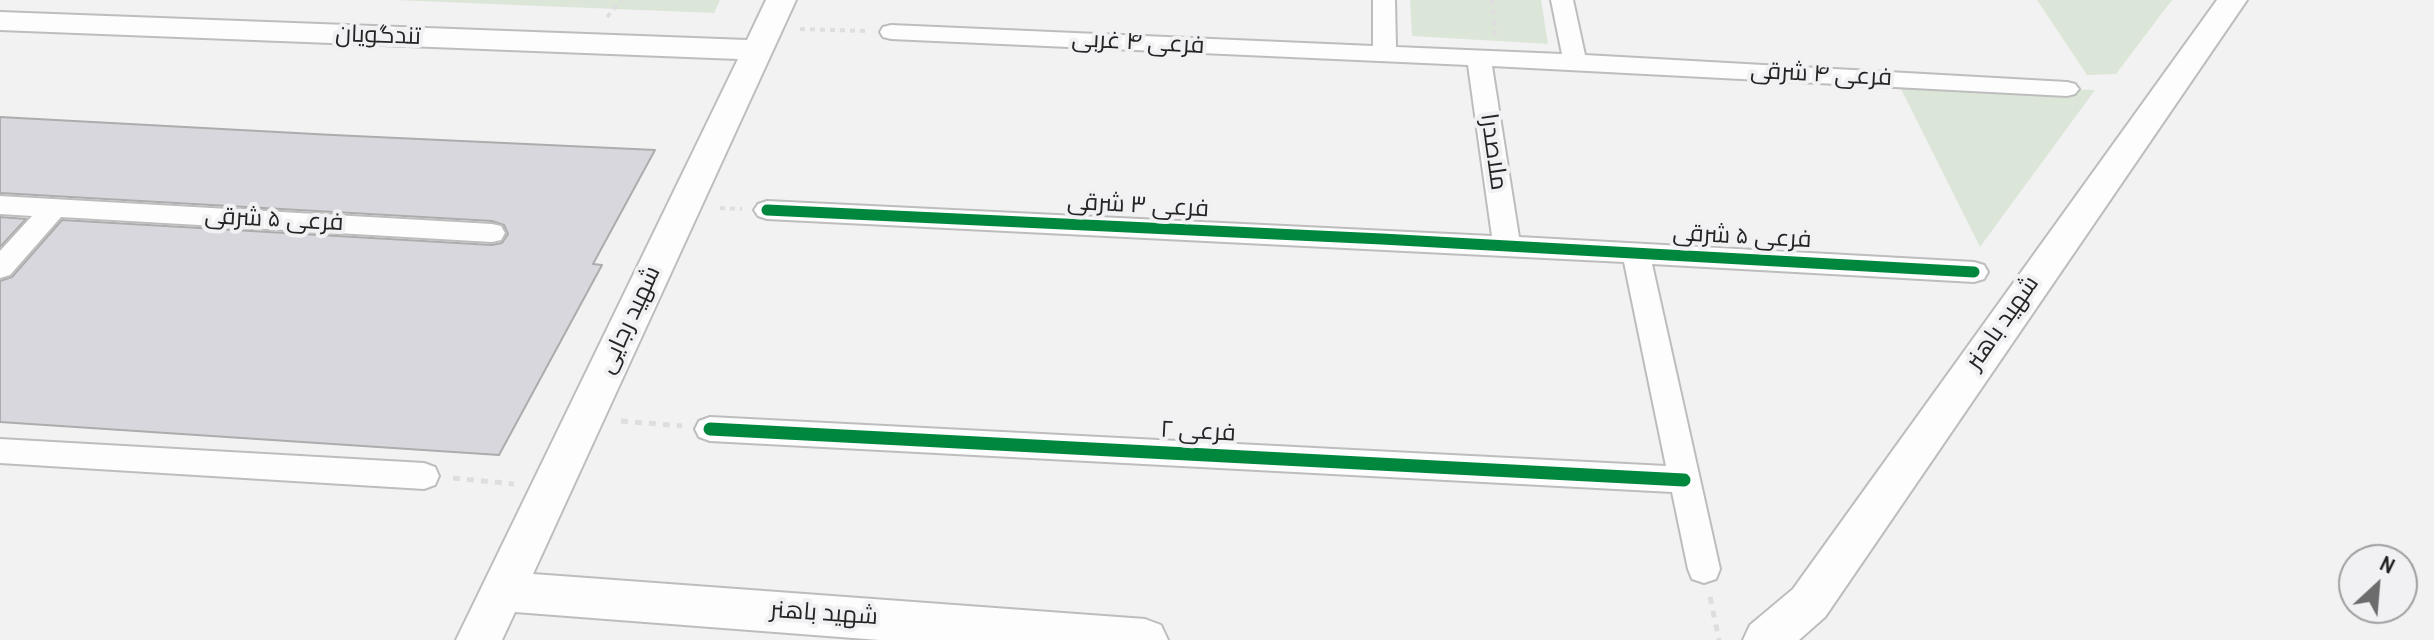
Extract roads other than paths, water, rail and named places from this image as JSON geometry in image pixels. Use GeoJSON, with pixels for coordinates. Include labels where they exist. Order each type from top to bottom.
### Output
{"type":"FeatureCollection","features":[{"type":"Feature","properties":{"kind":"street"},"geometry":{"type":"LineString","coordinates":[[1384,0],[1385,54],[1575,62],[1562,0]]}},
{"type":"Feature","properties":{"kind":"street","name":"شهید باهنر"},"geometry":{"type":"LineString","coordinates":[[1766,640],[1809,603],[2232,0]]}},
{"type":"Feature","properties":{"kind":"street","name":"تندگویان"},"geometry":{"type":"LineString","coordinates":[[0,21],[768,26]]}},
{"type":"Feature","properties":{"kind":"street","name":"شهید رجایی"},"geometry":{"type":"LineString","coordinates":[[479,640],[768,26]]}},
{"type":"Feature","properties":{"kind":"street","name":"فرعی ۴ غربی"},"geometry":{"type":"LineString","coordinates":[[891,32],[1385,54]]}},
{"type":"Feature","properties":{"kind":"street","name":"ملاصدرا"},"geometry":{"type":"LineString","coordinates":[[1488,58],[1507,246]]}},
{"type":"Feature","properties":{"kind":"street","name":"فرعی ۴ شرقی"},"geometry":{"type":"LineString","coordinates":[[1575,62],[2067,89]]}},
{"type":"Feature","properties":{"kind":"street","name":"فرعی ۵ شرقی"},"geometry":{"type":"LineString","coordinates":[[0,205],[492,233]]}},
{"type":"Feature","properties":{"kind":"street"},"geometry":{"type":"LineString","coordinates":[[0,268],[55,207]]}},
{"type":"Feature","properties":{"kind":"street","name":"فرعی ۳ شرقی"},"geometry":{"type":"LineString","coordinates":[[767,210],[1507,246]]}},
{"type":"Feature","properties":{"kind":"street","name":"فرعی ۵ شرقی"},"geometry":{"type":"LineString","coordinates":[[1507,246],[1974,272]]}},
{"type":"Feature","properties":{"kind":"street"},"geometry":{"type":"LineString","coordinates":[[1636,254],[1704,569]]}},
{"type":"Feature","properties":{"kind":"street","name":"فرعی ۲"},"geometry":{"type":"LineString","coordinates":[[710,429],[1684,480]]}},
{"type":"Feature","properties":{"kind":"street"},"geometry":{"type":"LineString","coordinates":[[0,451],[424,476]]}},
{"type":"Feature","properties":{"kind":"street","name":"شهید باهنر"},"geometry":{"type":"LineString","coordinates":[[503,591],[1145,640]]}}]}
